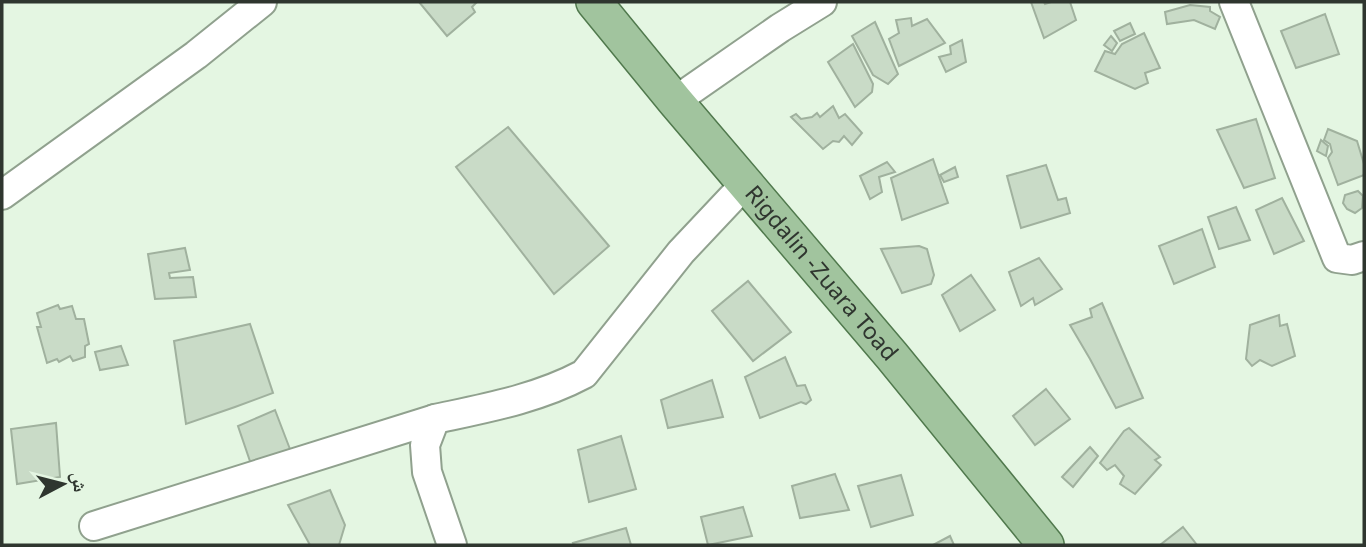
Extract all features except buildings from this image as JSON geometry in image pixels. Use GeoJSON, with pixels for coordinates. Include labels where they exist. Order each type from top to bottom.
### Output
{"type":"FeatureCollection","features":[{"type":"Feature","properties":{"kind":"main road","name":"Rigdalin -Zuara Toad"},"geometry":{"type":"LineString","coordinates":[[594,2],[892,356],[1046,545]]}},
{"type":"Feature","properties":{"kind":"street"},"geometry":{"type":"LineString","coordinates":[[2,195],[196,55],[262,2]]}},
{"type":"Feature","properties":{"kind":"street"},"geometry":{"type":"LineString","coordinates":[[675,101],[822,2]]}},
{"type":"Feature","properties":{"kind":"street"},"geometry":{"type":"LineString","coordinates":[[1234,2],[1337,258],[1352,260],[1364,256]]}},
{"type":"Feature","properties":{"kind":"street"},"geometry":{"type":"LineString","coordinates":[[94,526],[435,419],[507,403],[561,386],[584,374],[681,252],[746,183]]}},
{"type":"Feature","properties":{"kind":"street"},"geometry":{"type":"LineString","coordinates":[[435,419],[425,446],[427,472],[452,545]]}}]}
